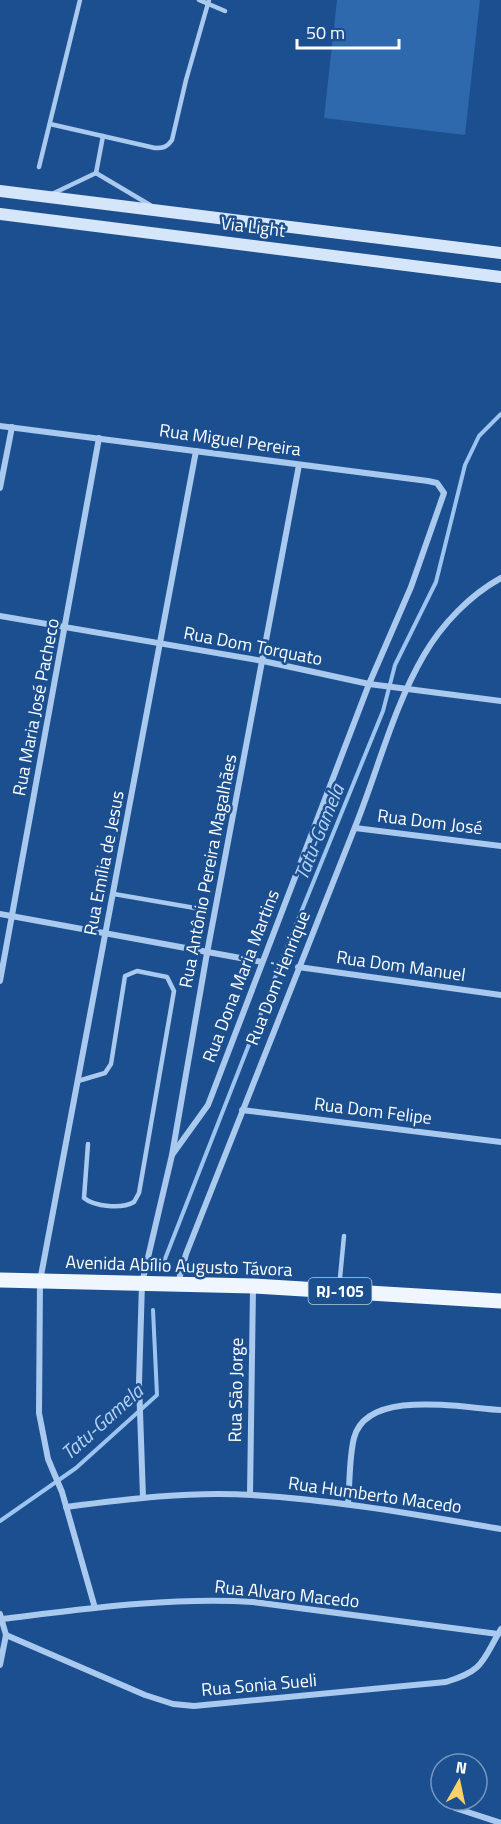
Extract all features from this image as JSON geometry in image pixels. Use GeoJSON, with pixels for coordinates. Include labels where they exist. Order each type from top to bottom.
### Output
{"type":"FeatureCollection","features":[{"type":"Feature","properties":{"kind":"main road","name":"Avenida Abílio Augusto Távora"},"geometry":{"type":"LineString","coordinates":[[0,1280],[253,1286],[501,1301]]}},
{"type":"Feature","properties":{"kind":"street","name":"Via Light"},"geometry":{"type":"LineString","coordinates":[[0,191],[501,253]]}},
{"type":"Feature","properties":{"kind":"street","name":"Via Light"},"geometry":{"type":"LineString","coordinates":[[0,214],[501,277]]}},
{"type":"Feature","properties":{"kind":"street","name":"Rua Miguel Pereira"},"geometry":{"type":"LineString","coordinates":[[0,426],[437,483],[442,488],[443,499]]}},
{"type":"Feature","properties":{"kind":"street"},"geometry":{"type":"LineString","coordinates":[[0,488],[12,427]]}},
{"type":"Feature","properties":{"kind":"street","name":"Rua Maria José Pacheco"},"geometry":{"type":"LineString","coordinates":[[0,981],[99,438]]}},
{"type":"Feature","properties":{"kind":"street","name":"Rua Emília de Jesus"},"geometry":{"type":"LineString","coordinates":[[94,1608],[62,1492],[48,1459],[39,1413],[40,1281],[196,451]]}},
{"type":"Feature","properties":{"kind":"street","name":"Rua Antônio Pereira Magalhães"},"geometry":{"type":"LineString","coordinates":[[142,1497],[139,1383],[142,1283],[172,1155],[207,953],[299,465]]}},
{"type":"Feature","properties":{"kind":"street","name":"Rua Dona Maria Martins"},"geometry":{"type":"LineString","coordinates":[[172,1155],[208,1105],[369,684],[411,587],[443,499]]}},
{"type":"Feature","properties":{"kind":"street","name":"Rua Dom Henrique"},"geometry":{"type":"LineString","coordinates":[[178,1283],[186,1254],[297,968],[355,828],[407,688],[425,654],[442,629],[462,608],[501,578]]}},
{"type":"Feature","properties":{"kind":"street","name":"Rua Dom Torquato"},"geometry":{"type":"LineString","coordinates":[[0,616],[263,662],[369,684],[501,701]]}},
{"type":"Feature","properties":{"kind":"street","name":"Rua Dom José"},"geometry":{"type":"LineString","coordinates":[[355,828],[501,846]]}},
{"type":"Feature","properties":{"kind":"street"},"geometry":{"type":"LineString","coordinates":[[0,914],[262,962]]}},
{"type":"Feature","properties":{"kind":"street","name":"Rua Dom Manuel"},"geometry":{"type":"LineString","coordinates":[[297,968],[501,994]]}},
{"type":"Feature","properties":{"kind":"street","name":"Rua Dom Felipe"},"geometry":{"type":"LineString","coordinates":[[242,1110],[501,1142]]}},
{"type":"Feature","properties":{"kind":"street","name":"Rua Sāo Jorge"},"geometry":{"type":"LineString","coordinates":[[250,1494],[253,1286]]}},
{"type":"Feature","properties":{"kind":"street"},"geometry":{"type":"LineString","coordinates":[[348,1503],[354,1438],[361,1422],[373,1413],[398,1405],[501,1410]]}},
{"type":"Feature","properties":{"kind":"street","name":"Rua Humberto Macedo"},"geometry":{"type":"LineString","coordinates":[[66,1507],[142,1497],[250,1494],[348,1503],[501,1528]]}},
{"type":"Feature","properties":{"kind":"street","name":"Rua Alvaro Macedo"},"geometry":{"type":"LineString","coordinates":[[1,1617],[187,1601],[253,1602],[499,1631]]}},
{"type":"Feature","properties":{"kind":"street"},"geometry":{"type":"LineString","coordinates":[[0,1665],[6,1635],[1,1617]]}},
{"type":"Feature","properties":{"kind":"street","name":"Rua Sonia Sueli"},"geometry":{"type":"LineString","coordinates":[[6,1635],[145,1695],[173,1704],[194,1706],[446,1682],[469,1675],[482,1663],[499,1631]]}},
{"type":"Feature","properties":{"kind":"street"},"geometry":{"type":"LineString","coordinates":[[467,1812],[501,1823]]}},
{"type":"Feature","properties":{"kind":"lane"},"geometry":{"type":"LineString","coordinates":[[39,166],[80,0]]}},
{"type":"Feature","properties":{"kind":"lane"},"geometry":{"type":"LineString","coordinates":[[199,0],[225,11]]}},
{"type":"Feature","properties":{"kind":"lane"},"geometry":{"type":"LineString","coordinates":[[50,124],[155,148],[164,148],[172,140],[208,2]]}},
{"type":"Feature","properties":{"kind":"lane"},"geometry":{"type":"LineString","coordinates":[[96,173],[103,136]]}},
{"type":"Feature","properties":{"kind":"lane"},"geometry":{"type":"LineString","coordinates":[[44,197],[96,173]]}},
{"type":"Feature","properties":{"kind":"lane"},"geometry":{"type":"LineString","coordinates":[[96,173],[161,212]]}},
{"type":"Feature","properties":{"kind":"lane"},"geometry":{"type":"LineString","coordinates":[[114,894],[195,908]]}},
{"type":"Feature","properties":{"kind":"lane"},"geometry":{"type":"LineString","coordinates":[[78,1081],[105,1072],[111,1064],[125,976],[137,971],[167,977],[174,991],[139,1193],[134,1202],[121,1207],[89,1202],[84,1198],[88,1144]]}},
{"type":"Feature","properties":{"kind":"lane"},"geometry":{"type":"LineString","coordinates":[[339,1291],[344,1236]]}},
{"type":"Feature","properties":{"kind":"path"},"geometry":{"type":"LineString","coordinates":[[262,962],[297,968]]}},
{"type":"Feature","properties":{"kind":"shaded area"},"geometry":{"type":"Polygon","coordinates":[[[337,0],[480,0],[465,135],[324,118],[337,0]]]}},
{"type":"Feature","properties":{"kind":"waterway","name":"Tatu-Gamela"},"geometry":{"type":"LineString","coordinates":[[163,1264],[291,937],[383,711],[395,665],[436,582],[465,465],[479,436],[501,414]]}},
{"type":"Feature","properties":{"kind":"waterway","name":"Tatu-Gamela"},"geometry":{"type":"LineString","coordinates":[[0,1521],[76,1468],[157,1395],[153,1310]]}}]}
